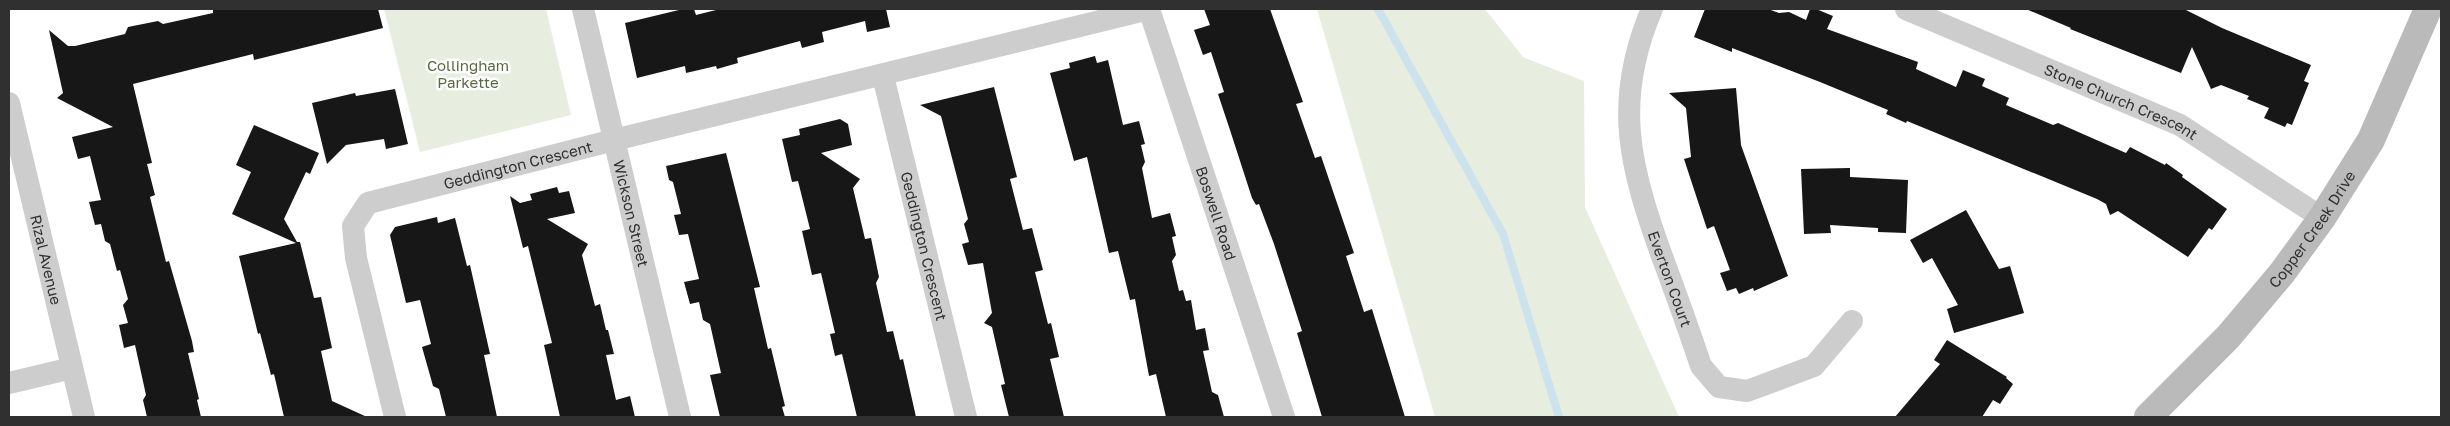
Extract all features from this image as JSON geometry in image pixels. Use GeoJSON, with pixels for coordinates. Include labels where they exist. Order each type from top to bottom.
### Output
{"type":"FeatureCollection","features":[{"type":"Feature","properties":{"kind":"street","name":"Wickson Street"},"geometry":{"type":"LineString","coordinates":[[583,9],[680,417]]}},
{"type":"Feature","properties":{"kind":"street","name":"Geddington Crescent"},"geometry":{"type":"LineString","coordinates":[[395,417],[356,258],[353,226],[368,203],[614,140],[883,76],[1149,9]]}},
{"type":"Feature","properties":{"kind":"street","name":"Boswell Road"},"geometry":{"type":"LineString","coordinates":[[1149,9],[1284,417]]}},
{"type":"Feature","properties":{"kind":"street","name":"Everton Court"},"geometry":{"type":"LineString","coordinates":[[1652,9],[1633,64],[1630,97],[1632,159],[1644,205],[1702,366],[1719,387],[1748,391],[1814,366],[1852,321]]}},
{"type":"Feature","properties":{"kind":"street","name":"Stone Church Crescent"},"geometry":{"type":"LineString","coordinates":[[1906,9],[2180,125],[2214,145],[2322,218]]}},
{"type":"Feature","properties":{"kind":"street","name":"Copper Creek Drive"},"geometry":{"type":"LineString","coordinates":[[2148,417],[2228,337],[2282,273],[2322,218],[2371,140],[2428,9]]}},
{"type":"Feature","properties":{"kind":"street","name":"Geddington Crescent"},"geometry":{"type":"LineString","coordinates":[[883,76],[966,417]]}},
{"type":"Feature","properties":{"kind":"street","name":"Rizal Avenue"},"geometry":{"type":"LineString","coordinates":[[9,104],[84,417]]}},
{"type":"Feature","properties":{"kind":"street"},"geometry":{"type":"LineString","coordinates":[[9,383],[72,368]]}},
{"type":"Feature","properties":{"kind":"green space","name":"Collingham Parkette"},"geometry":{"type":"Polygon","coordinates":[[[384,9],[546,9],[571,115],[420,152],[384,9]]]}},
{"type":"Feature","properties":{"kind":"green space"},"geometry":{"type":"Polygon","coordinates":[[[1317,9],[1485,9],[1523,57],[1584,81],[1585,207],[1679,417],[1435,417],[1317,9]]]}},
{"type":"Feature","properties":{"kind":"building"},"geometry":{"type":"Polygon","coordinates":[[[213,9],[378,9],[383,28],[254,60],[253,54],[133,84],[152,163],[147,164],[155,195],[150,197],[166,262],[169,261],[192,341],[194,352],[188,353],[199,399],[197,400],[201,417],[147,417],[143,400],[146,395],[135,345],[124,348],[119,325],[128,323],[123,305],[128,299],[120,270],[117,271],[110,244],[105,241],[101,224],[95,225],[89,202],[101,200],[90,156],[78,159],[72,137],[113,127],[57,98],[63,93],[49,30],[68,46],[75,46],[125,34],[128,27],[158,21],[163,24],[213,13],[213,9]]]}},
{"type":"Feature","properties":{"kind":"building"},"geometry":{"type":"Polygon","coordinates":[[[683,9],[694,9],[696,15],[720,9],[886,9],[890,27],[867,32],[865,21],[822,32],[824,42],[802,48],[800,41],[737,58],[738,63],[717,69],[716,66],[686,73],[685,66],[637,78],[625,23],[683,9]]]}},
{"type":"Feature","properties":{"kind":"building"},"geometry":{"type":"Polygon","coordinates":[[[1204,9],[1270,9],[1303,102],[1296,104],[1315,158],[1321,156],[1354,253],[1346,256],[1364,312],[1372,309],[1405,417],[1322,417],[1297,333],[1302,331],[1259,204],[1256,205],[1252,198],[1218,94],[1224,92],[1211,52],[1203,55],[1194,30],[1210,25],[1204,9]]]}},
{"type":"Feature","properties":{"kind":"building"},"geometry":{"type":"Polygon","coordinates":[[[1705,9],[1768,9],[1779,13],[1789,12],[1806,20],[1810,9],[1816,9],[1833,16],[1827,29],[1918,62],[1916,69],[1956,87],[1963,70],[1985,79],[1982,86],[2009,98],[2006,105],[2053,125],[2058,123],[2126,153],[2130,147],[2165,165],[2166,163],[2183,175],[2182,177],[2227,209],[2212,230],[2209,228],[2188,257],[2118,211],[2110,215],[2106,204],[2097,199],[1907,121],[1906,123],[1886,114],[1888,110],[1820,82],[1732,48],[1732,52],[1694,37],[1705,9]]]}},
{"type":"Feature","properties":{"kind":"building"},"geometry":{"type":"Polygon","coordinates":[[[2026,9],[2184,9],[2222,28],[2311,65],[2304,81],[2309,83],[2292,125],[2287,123],[2285,127],[2264,118],[2269,108],[2247,99],[2249,96],[2221,85],[2211,89],[2192,47],[2181,73],[2070,29],[2026,9]]]}},
{"type":"Feature","properties":{"kind":"building"},"geometry":{"type":"Polygon","coordinates":[[[1095,56],[1097,63],[1108,60],[1123,125],[1139,121],[1145,144],[1141,145],[1145,162],[1142,168],[1152,218],[1170,213],[1176,236],[1172,237],[1176,255],[1172,261],[1179,291],[1183,290],[1186,301],[1191,300],[1196,330],[1205,328],[1209,350],[1203,351],[1212,392],[1218,395],[1224,417],[1166,417],[1156,374],[1149,376],[1135,299],[1130,300],[1118,251],[1109,253],[1087,157],[1074,161],[1050,73],[1070,68],[1069,63],[1095,56]]]}},
{"type":"Feature","properties":{"kind":"building"},"geometry":{"type":"Polygon","coordinates":[[[994,87],[1017,177],[1010,179],[1023,230],[1032,228],[1043,270],[1035,272],[1048,324],[1051,323],[1059,357],[1050,359],[1064,417],[1009,417],[1001,385],[1005,384],[992,327],[984,323],[992,313],[983,263],[968,265],[962,244],[969,242],[964,224],[968,219],[941,116],[920,105],[994,87]]]}},
{"type":"Feature","properties":{"kind":"building"},"geometry":{"type":"Polygon","coordinates":[[[1736,88],[1741,145],[1788,276],[1754,291],[1753,288],[1739,294],[1736,288],[1727,291],[1720,273],[1730,270],[1714,226],[1707,229],[1684,159],[1691,157],[1686,108],[1669,93],[1736,88]]]}},
{"type":"Feature","properties":{"kind":"building"},"geometry":{"type":"Polygon","coordinates":[[[395,89],[408,144],[386,149],[384,139],[346,145],[327,164],[312,103],[355,93],[356,96],[395,89]]]}},
{"type":"Feature","properties":{"kind":"building"},"geometry":{"type":"Polygon","coordinates":[[[840,119],[848,124],[852,145],[821,153],[860,179],[853,188],[865,239],[871,238],[879,277],[876,283],[887,332],[893,331],[900,360],[903,359],[916,417],[857,417],[842,354],[835,356],[830,334],[835,333],[821,273],[812,275],[802,231],[810,229],[798,181],[792,182],[782,139],[800,135],[799,129],[840,119]]]}},
{"type":"Feature","properties":{"kind":"building"},"geometry":{"type":"Polygon","coordinates":[[[254,125],[319,153],[310,174],[306,172],[284,219],[297,242],[300,242],[314,298],[321,297],[332,348],[321,351],[332,401],[367,417],[284,417],[274,374],[271,375],[260,333],[258,334],[239,256],[296,243],[232,214],[251,172],[236,165],[254,125]]]}},
{"type":"Feature","properties":{"kind":"building"},"geometry":{"type":"Polygon","coordinates":[[[726,153],[760,287],[754,288],[768,349],[771,348],[785,406],[782,407],[785,417],[720,417],[710,375],[721,373],[710,324],[703,320],[699,302],[690,304],[684,282],[699,279],[688,234],[679,235],[674,215],[681,214],[673,182],[669,180],[666,166],[726,153]]]}},
{"type":"Feature","properties":{"kind":"building"},"geometry":{"type":"Polygon","coordinates":[[[1850,168],[1850,177],[1908,180],[1906,233],[1878,232],[1878,228],[1830,225],[1831,233],[1804,234],[1801,169],[1850,168]]]}},
{"type":"Feature","properties":{"kind":"building"},"geometry":{"type":"Polygon","coordinates":[[[557,187],[559,193],[569,191],[575,213],[547,219],[588,244],[582,255],[595,306],[600,304],[614,354],[606,355],[616,400],[630,396],[635,417],[560,417],[544,345],[552,343],[528,246],[523,248],[510,196],[520,203],[532,200],[530,194],[557,187]]]}},
{"type":"Feature","properties":{"kind":"building"},"geometry":{"type":"Polygon","coordinates":[[[1966,210],[1999,269],[2010,266],[2024,313],[1954,333],[1947,309],[1958,305],[1932,258],[1923,263],[1910,240],[1966,210]]]}},
{"type":"Feature","properties":{"kind":"building"},"geometry":{"type":"Polygon","coordinates":[[[437,217],[438,223],[455,218],[467,266],[470,265],[490,354],[484,355],[497,417],[446,417],[439,389],[433,386],[422,347],[431,344],[420,300],[406,303],[390,235],[395,227],[437,217]]]}},
{"type":"Feature","properties":{"kind":"building"},"geometry":{"type":"Polygon","coordinates":[[[1947,340],[2007,377],[2013,384],[2000,404],[1993,400],[1982,417],[1895,417],[1940,364],[1934,360],[1947,340]]]}},
{"type":"Feature","properties":{"kind":"waterway"},"geometry":{"type":"LineString","coordinates":[[1378,9],[1503,234],[1559,417]]}}]}
